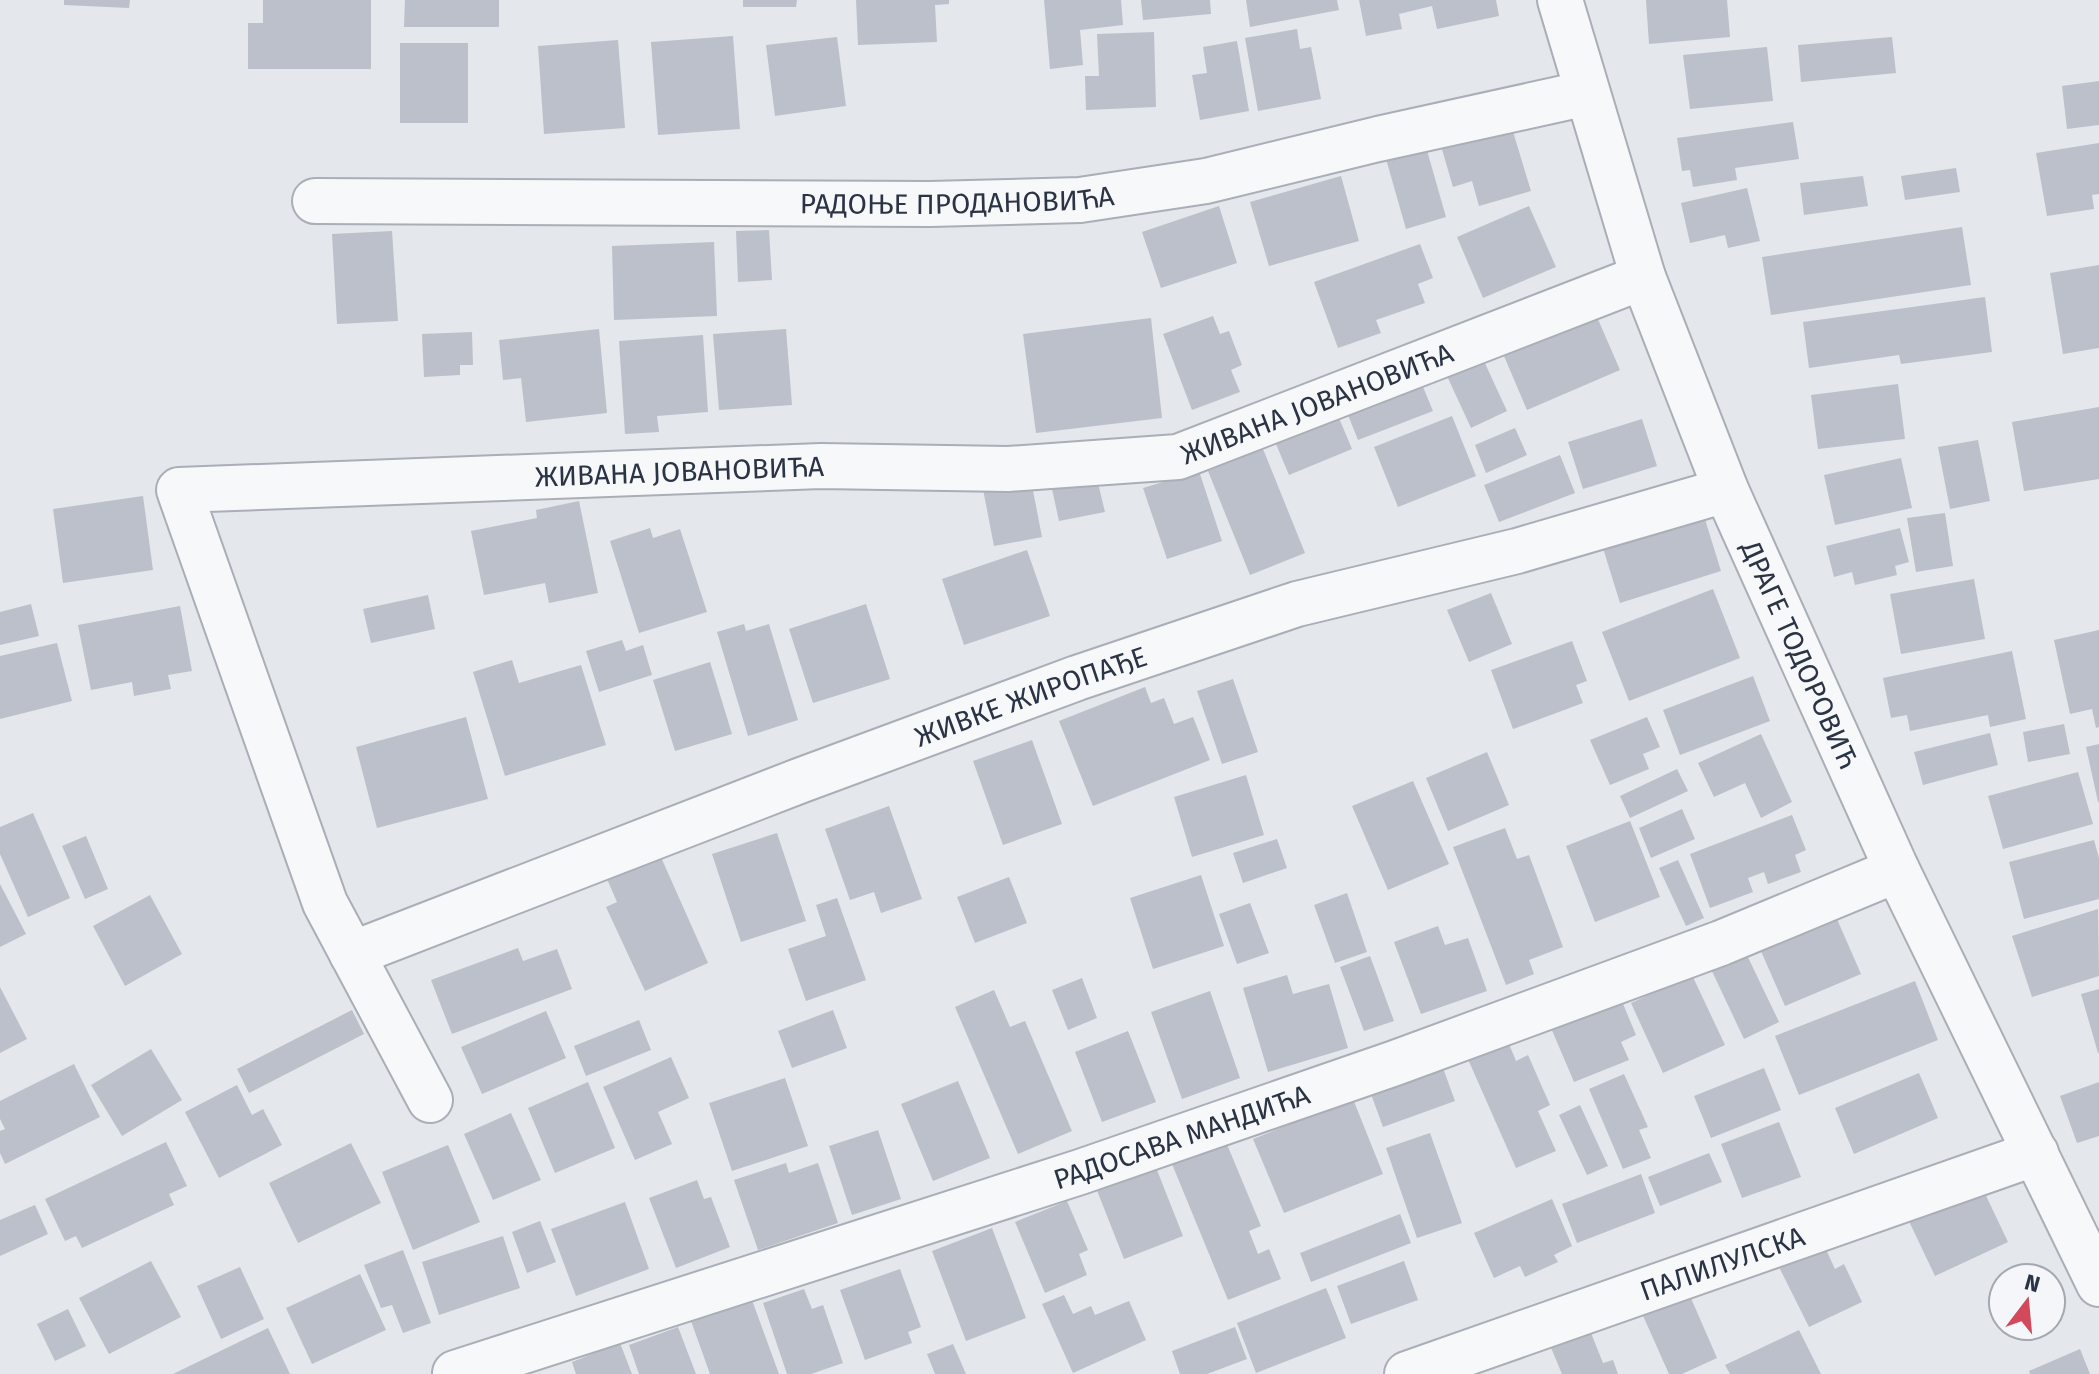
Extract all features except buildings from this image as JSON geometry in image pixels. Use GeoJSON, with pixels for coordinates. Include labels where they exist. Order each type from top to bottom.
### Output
{"type":"FeatureCollection","features":[{"type":"Feature","properties":{"kind":"street","name":"ДРАГЕ ТОДОРОВИЋ"},"geometry":{"type":"LineString","coordinates":[[1560,0],[1643,277],[1726,490],[1897,870],[2099,1284]]}},
{"type":"Feature","properties":{"kind":"street","name":"РАДОЊЕ ПРОДАНОВИЋА"},"geometry":{"type":"LineString","coordinates":[[315,201],[930,204],[1080,200],[1206,181],[1587,93]]}},
{"type":"Feature","properties":{"kind":"street","name":"ЖИВАНА ЈОВАНОВИЋА"},"geometry":{"type":"LineString","coordinates":[[352,954],[325,903],[179,490],[821,466],[1008,469],[1178,457],[1643,277]]}},
{"type":"Feature","properties":{"kind":"street","name":"ЖИВКЕ ЖИРОПАЂЕ"},"geometry":{"type":"LineString","coordinates":[[352,954],[799,781],[1092,673],[1297,604],[1517,551],[1726,490]]}},
{"type":"Feature","properties":{"kind":"street","name":"РАДОСАВА МАНДИЋА"},"geometry":{"type":"LineString","coordinates":[[455,1373],[1080,1172],[1395,1063],[1721,943],[1897,870]]}},
{"type":"Feature","properties":{"kind":"street"},"geometry":{"type":"LineString","coordinates":[[352,954],[430,1100]]}},
{"type":"Feature","properties":{"kind":"street","name":"ПАЛИЛУЛСКА"},"geometry":{"type":"LineString","coordinates":[[1407,1374],[2036,1153]]}}]}
